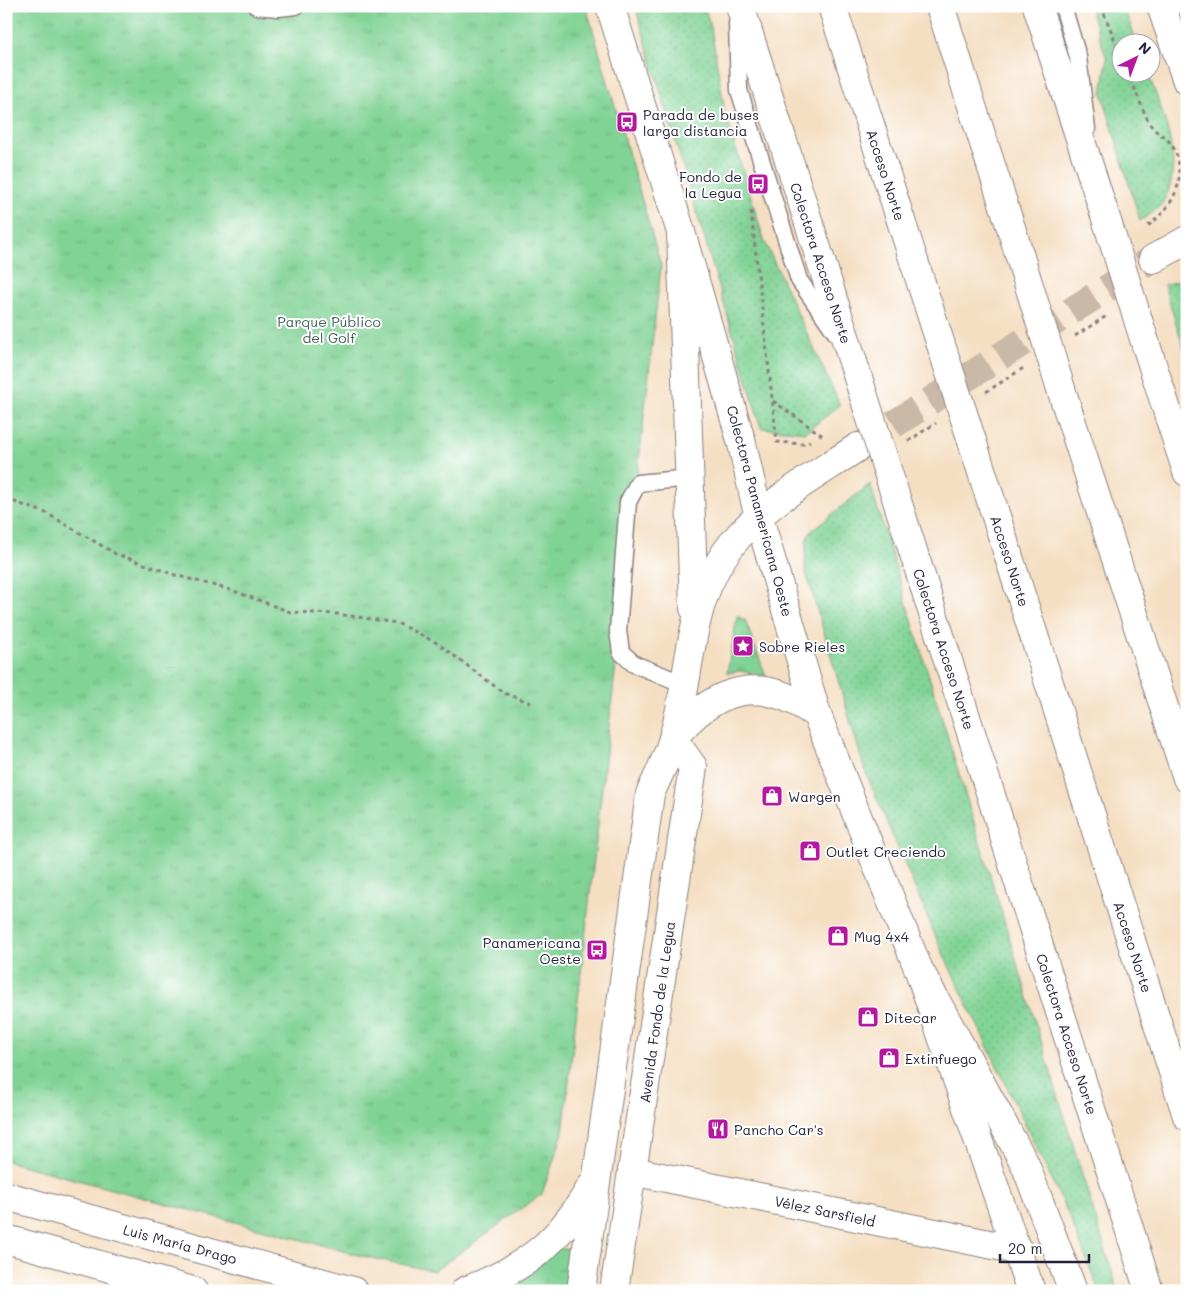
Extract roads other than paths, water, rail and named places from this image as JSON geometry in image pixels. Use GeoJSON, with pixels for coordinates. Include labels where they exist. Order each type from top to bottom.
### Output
{"type":"FeatureCollection","features":[{"type":"Feature","properties":{"kind":"main road","name":"Colectora Panamericana Oeste"},"geometry":{"type":"LineString","coordinates":[[610,6],[681,232],[742,444],[759,518],[817,714],[918,968],[1031,1291]]}},
{"type":"Feature","properties":{"kind":"main road","name":"Colectora Acceso Norte"},"geometry":{"type":"LineString","coordinates":[[738,6],[1150,1291]]}},
{"type":"Feature","properties":{"kind":"main road","name":"Acceso Norte"},"geometry":{"type":"LineString","coordinates":[[832,6],[1187,1116]]}},
{"type":"Feature","properties":{"kind":"main road"},"geometry":{"type":"LineString","coordinates":[[940,6],[1187,778]]}},
{"type":"Feature","properties":{"kind":"main road"},"geometry":{"type":"LineString","coordinates":[[1037,6],[1187,472]]}},
{"type":"Feature","properties":{"kind":"main road"},"geometry":{"type":"LineString","coordinates":[[1161,6],[1187,81]]}},
{"type":"Feature","properties":{"kind":"main road"},"geometry":{"type":"LineString","coordinates":[[581,1291],[595,1180],[623,1004],[650,794],[673,738],[694,622],[691,478],[687,429],[681,232]]}},
{"type":"Feature","properties":{"kind":"main road"},"geometry":{"type":"LineString","coordinates":[[1153,259],[1187,240]]}},
{"type":"Feature","properties":{"kind":"main road"},"geometry":{"type":"LineString","coordinates":[[694,622],[712,576],[738,537],[788,493],[858,447]]}},
{"type":"Feature","properties":{"kind":"main road"},"geometry":{"type":"LineString","coordinates":[[673,738],[698,710],[717,698],[739,692],[762,690],[784,695],[797,700],[817,714]]}},
{"type":"Feature","properties":{"kind":"main road","name":"Avenida Fondo de la Legua"},"geometry":{"type":"LineString","coordinates":[[614,1291],[694,767],[673,738]]}},
{"type":"Feature","properties":{"kind":"main road"},"geometry":{"type":"LineString","coordinates":[[918,968],[1025,1164],[1072,1291]]}},
{"type":"Feature","properties":{"kind":"main road","name":"Vélez Sarsfield"},"geometry":{"type":"LineString","coordinates":[[632,1171],[1018,1250]]}},
{"type":"Feature","properties":{"kind":"main road"},"geometry":{"type":"LineString","coordinates":[[465,1291],[501,1277],[537,1254],[560,1232],[579,1207],[595,1180]]}},
{"type":"Feature","properties":{"kind":"main road","name":"Luis María Drago"},"geometry":{"type":"LineString","coordinates":[[6,1196],[353,1291]]}},
{"type":"Feature","properties":{"kind":"main road"},"geometry":{"type":"LineString","coordinates":[[6,1239],[140,1283],[193,1291]]}},
{"type":"Feature","properties":{"kind":"lane"},"geometry":{"type":"LineString","coordinates":[[256,6],[278,8],[296,6]]}},
{"type":"Feature","properties":{"kind":"lane"},"geometry":{"type":"LineString","coordinates":[[738,6],[740,90],[799,280],[852,358]]}},
{"type":"Feature","properties":{"kind":"lane"},"geometry":{"type":"LineString","coordinates":[[1063,6],[1078,57],[1095,186]]}},
{"type":"Feature","properties":{"kind":"lane"},"geometry":{"type":"LineString","coordinates":[[684,684],[634,664],[620,652],[618,631],[628,502],[638,483],[691,478]]}},
{"type":"Feature","properties":{"kind":"tunnel"},"geometry":{"type":"LineString","coordinates":[[858,447],[1153,259]]}},
{"type":"Feature","properties":{"kind":"place","name":"Parada de buses larga distancia"},"geometry":{"type":"Point","coordinates":[627,122]}},
{"type":"Feature","properties":{"kind":"place","name":"Fondo de la Legua"},"geometry":{"type":"Point","coordinates":[758,184]}},
{"type":"Feature","properties":{"kind":"place","name":"Sobre Rieles"},"geometry":{"type":"Point","coordinates":[743,646]}},
{"type":"Feature","properties":{"kind":"place","name":"Wargen"},"geometry":{"type":"Point","coordinates":[772,796]}},
{"type":"Feature","properties":{"kind":"place","name":"Outlet Creciendo"},"geometry":{"type":"Point","coordinates":[810,851]}},
{"type":"Feature","properties":{"kind":"place","name":"Mug 4x4"},"geometry":{"type":"Point","coordinates":[838,936]}},
{"type":"Feature","properties":{"kind":"place","name":"Panamericana Oeste"},"geometry":{"type":"Point","coordinates":[597,950]}},
{"type":"Feature","properties":{"kind":"place","name":"Ditecar"},"geometry":{"type":"Point","coordinates":[868,1017]}},
{"type":"Feature","properties":{"kind":"place","name":"Extinfuego"},"geometry":{"type":"Point","coordinates":[889,1058]}},
{"type":"Feature","properties":{"kind":"place","name":"Pancho Car's"},"geometry":{"type":"Point","coordinates":[718,1129]}},
{"type":"Feature","properties":{"kind":"park label","name":"Parque Público del Golf"},"geometry":{"type":"Point","coordinates":[329,330]}}]}
